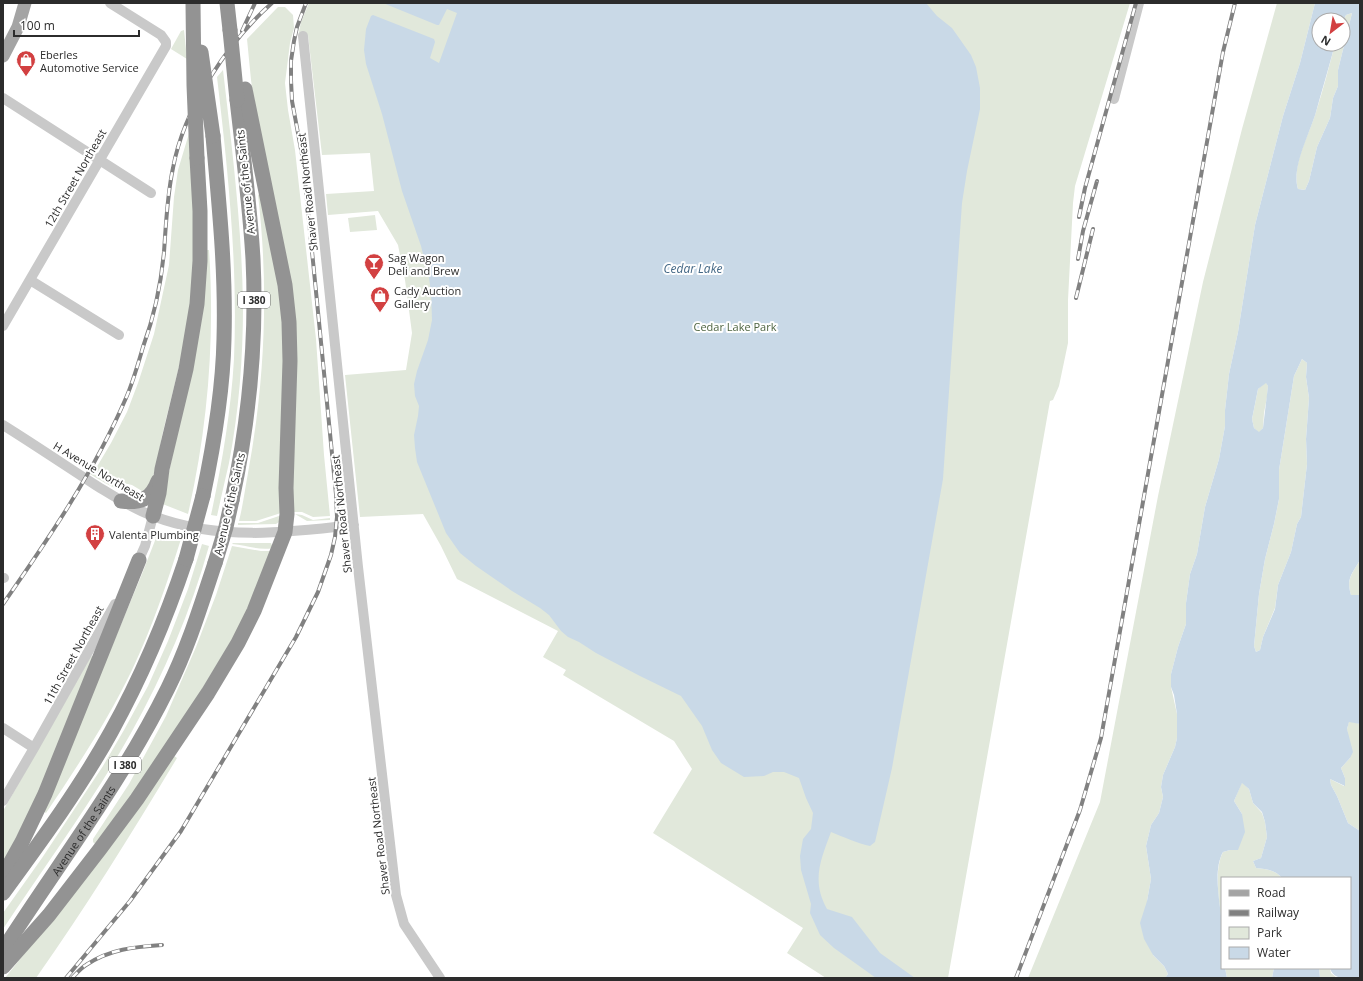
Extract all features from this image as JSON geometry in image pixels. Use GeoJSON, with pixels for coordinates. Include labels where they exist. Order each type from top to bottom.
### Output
{"type":"FeatureCollection","features":[{"type":"Feature","properties":{"kind":"highway","name":"I 380"},"geometry":{"type":"LineString","coordinates":[[3,893],[72,796],[111,732],[145,666],[166,616],[186,559],[203,496],[212,453],[218,412],[224,340],[224,264],[213,136],[194,3]]}},
{"type":"Feature","properties":{"kind":"highway"},"geometry":{"type":"LineString","coordinates":[[153,516],[159,493],[162,469],[186,369],[197,304],[200,240],[194,85],[194,3]]}},
{"type":"Feature","properties":{"kind":"highway","name":"Avenue of the Saints"},"geometry":{"type":"LineString","coordinates":[[3,950],[115,781],[140,740],[184,651],[226,527],[242,451],[247,415],[253,344],[254,306],[253,260],[241,94],[227,3]]}},
{"type":"Feature","properties":{"kind":"highway"},"geometry":{"type":"LineString","coordinates":[[3,967],[49,914],[137,799],[208,693],[238,643],[254,611],[285,532],[287,514],[286,488],[290,361],[289,322],[284,278],[241,94]]}},
{"type":"Feature","properties":{"kind":"highway"},"geometry":{"type":"LineString","coordinates":[[121,501],[136,501],[147,498],[154,491],[162,469]]}},
{"type":"Feature","properties":{"kind":"highway"},"geometry":{"type":"LineString","coordinates":[[3,876],[22,842],[45,794],[139,560]]}},
{"type":"Feature","properties":{"kind":"main road"},"geometry":{"type":"LineString","coordinates":[[3,56],[18,27],[25,3]]}},
{"type":"Feature","properties":{"kind":"street","name":"12th Street Northeast"},"geometry":{"type":"LineString","coordinates":[[3,326],[165,48],[166,42],[161,35],[110,3]]}},
{"type":"Feature","properties":{"kind":"street"},"geometry":{"type":"LineString","coordinates":[[1114,99],[1139,3]]}},
{"type":"Feature","properties":{"kind":"street","name":"Shaver Road Northeast"},"geometry":{"type":"LineString","coordinates":[[303,36],[354,525],[396,895],[404,924],[440,978]]}},
{"type":"Feature","properties":{"kind":"street"},"geometry":{"type":"LineString","coordinates":[[3,98],[151,193]]}},
{"type":"Feature","properties":{"kind":"street"},"geometry":{"type":"LineString","coordinates":[[30,280],[119,335]]}},
{"type":"Feature","properties":{"kind":"street","name":"H Avenue Northeast"},"geometry":{"type":"LineString","coordinates":[[3,425],[121,501],[153,516],[189,527],[251,534],[354,525]]}},
{"type":"Feature","properties":{"kind":"street","name":"11th Street Northeast"},"geometry":{"type":"LineString","coordinates":[[3,802],[139,560],[153,516]]}},
{"type":"Feature","properties":{"kind":"street"},"geometry":{"type":"LineString","coordinates":[[3,728],[34,748]]}},
{"type":"Feature","properties":{"kind":"green space","name":"Cedar Lake"},"geometry":{"type":"Polygon","coordinates":[[[309,3],[1130,3],[1075,186],[1068,300],[1068,343],[1059,386],[1053,400],[1050,401],[948,978],[826,978],[787,953],[803,928],[653,833],[692,769],[674,741],[563,675],[566,670],[543,657],[558,631],[457,579],[423,514],[360,517],[345,375],[406,370],[412,333],[405,280],[398,245],[378,211],[328,215],[326,194],[374,191],[370,153],[322,155],[308,35],[298,36],[301,22],[309,3]]]}},
{"type":"Feature","properties":{"kind":"green space"},"geometry":{"type":"Polygon","coordinates":[[[1277,3],[1315,3],[1313,12],[1311,12],[1311,19],[1300,63],[1283,116],[1255,225],[1238,332],[1229,374],[1225,410],[1225,426],[1219,459],[1205,507],[1197,554],[1190,574],[1186,603],[1186,624],[1171,674],[1171,687],[1177,714],[1177,738],[1175,747],[1163,775],[1161,787],[1163,797],[1159,813],[1151,825],[1146,846],[1151,879],[1147,901],[1153,955],[1164,966],[1168,974],[1165,978],[1028,978],[1100,802],[1158,496],[1203,282],[1242,129],[1277,3]]]}},
{"type":"Feature","properties":{"kind":"green space"},"geometry":{"type":"Polygon","coordinates":[[[278,7],[285,7],[293,15],[294,28],[290,43],[285,83],[295,150],[316,339],[330,516],[313,517],[302,512],[293,512],[291,507],[295,390],[251,80],[247,39],[278,7]]]}},
{"type":"Feature","properties":{"kind":"green space"},"geometry":{"type":"Polygon","coordinates":[[[184,30],[187,59],[171,49],[181,31],[184,30]]]}},
{"type":"Feature","properties":{"kind":"green space"},"geometry":{"type":"Polygon","coordinates":[[[1333,52],[1342,52],[1338,70],[1338,86],[1333,98],[1330,118],[1317,147],[1309,181],[1305,190],[1298,189],[1296,180],[1299,161],[1324,87],[1333,52]]]}},
{"type":"Feature","properties":{"kind":"green space"},"geometry":{"type":"Polygon","coordinates":[[[223,70],[239,217],[243,326],[240,384],[235,424],[229,463],[217,516],[211,515],[222,457],[233,379],[235,324],[235,288],[231,218],[217,77],[223,70]]]}},
{"type":"Feature","properties":{"kind":"green space"},"geometry":{"type":"Polygon","coordinates":[[[190,130],[194,212],[194,253],[190,312],[154,475],[151,482],[142,491],[132,485],[110,480],[95,470],[127,412],[154,334],[169,265],[174,197],[178,170],[190,130]]]}},
{"type":"Feature","properties":{"kind":"green space"},"geometry":{"type":"Polygon","coordinates":[[[261,193],[272,245],[284,325],[281,513],[256,521],[239,521],[254,438],[262,369],[264,300],[258,195],[261,193]]]}},
{"type":"Feature","properties":{"kind":"green space"},"geometry":{"type":"Polygon","coordinates":[[[375,215],[377,230],[350,232],[348,218],[375,215]]]}},
{"type":"Feature","properties":{"kind":"green space"},"geometry":{"type":"Polygon","coordinates":[[[205,250],[209,250],[211,283],[208,382],[201,448],[188,514],[160,503],[172,458],[205,250]]]}},
{"type":"Feature","properties":{"kind":"green space"},"geometry":{"type":"Polygon","coordinates":[[[1302,359],[1307,363],[1306,377],[1309,398],[1306,439],[1307,464],[1301,517],[1297,524],[1291,552],[1278,585],[1275,608],[1263,637],[1260,650],[1256,652],[1254,646],[1259,594],[1265,559],[1279,499],[1279,470],[1294,376],[1302,359]]]}},
{"type":"Feature","properties":{"kind":"green space"},"geometry":{"type":"Polygon","coordinates":[[[1266,382],[1268,386],[1263,428],[1259,433],[1254,428],[1252,419],[1258,389],[1266,382]]]}},
{"type":"Feature","properties":{"kind":"green space"},"geometry":{"type":"Polygon","coordinates":[[[91,472],[108,482],[139,492],[120,490],[101,481],[90,474],[91,472]]]}},
{"type":"Feature","properties":{"kind":"green space"},"geometry":{"type":"Polygon","coordinates":[[[342,478],[346,505],[343,507],[341,515],[342,478]]]}},
{"type":"Feature","properties":{"kind":"green space"},"geometry":{"type":"Polygon","coordinates":[[[295,514],[302,515],[313,520],[330,518],[330,520],[307,521],[295,514]]]}},
{"type":"Feature","properties":{"kind":"green space"},"geometry":{"type":"Polygon","coordinates":[[[282,516],[276,524],[238,525],[238,523],[258,523],[282,516]]]}},
{"type":"Feature","properties":{"kind":"green space"},"geometry":{"type":"Polygon","coordinates":[[[154,535],[163,537],[171,536],[181,539],[153,622],[132,670],[113,707],[81,761],[46,813],[43,811],[142,574],[156,538],[153,537],[154,535]]]}},
{"type":"Feature","properties":{"kind":"green space"},"geometry":{"type":"Polygon","coordinates":[[[271,543],[273,548],[258,548],[232,544],[271,543]]]}},
{"type":"Feature","properties":{"kind":"green space"},"geometry":{"type":"Polygon","coordinates":[[[202,544],[209,546],[202,570],[176,642],[155,688],[131,733],[101,783],[3,929],[3,913],[42,858],[103,766],[148,686],[168,641],[188,589],[202,544]]]}},
{"type":"Feature","properties":{"kind":"green space"},"geometry":{"type":"Polygon","coordinates":[[[232,546],[261,551],[271,551],[248,613],[169,744],[95,844],[93,839],[129,784],[166,716],[196,647],[216,595],[232,546]]]}},
{"type":"Feature","properties":{"kind":"green space"},"geometry":{"type":"Polygon","coordinates":[[[1360,560],[1360,595],[1351,595],[1349,585],[1352,573],[1360,560]]]}},
{"type":"Feature","properties":{"kind":"green space"},"geometry":{"type":"Polygon","coordinates":[[[91,656],[94,657],[39,792],[3,864],[3,811],[91,656]]]}},
{"type":"Feature","properties":{"kind":"green space"},"geometry":{"type":"Polygon","coordinates":[[[1349,721],[1360,724],[1360,831],[1348,823],[1331,785],[1330,779],[1344,786],[1345,778],[1341,768],[1350,758],[1347,729],[1349,721]]]}},
{"type":"Feature","properties":{"kind":"green space"},"geometry":{"type":"Polygon","coordinates":[[[174,756],[177,758],[126,842],[36,978],[5,978],[83,880],[174,756]]]}},
{"type":"Feature","properties":{"kind":"green space"},"geometry":{"type":"Polygon","coordinates":[[[1242,782],[1249,789],[1253,803],[1262,813],[1265,822],[1267,837],[1261,858],[1253,861],[1256,868],[1267,869],[1281,877],[1221,877],[1221,918],[1218,889],[1218,869],[1223,852],[1230,850],[1242,814],[1234,801],[1242,782]]]}},
{"type":"Feature","properties":{"kind":"green space"},"geometry":{"type":"Polygon","coordinates":[[[1225,969],[1274,969],[1272,978],[1227,978],[1225,969]]]}},
{"type":"Feature","properties":{"kind":"green space"},"geometry":{"type":"Polygon","coordinates":[[[1319,969],[1330,969],[1331,973],[1337,978],[1320,978],[1319,969]]]}},
{"type":"Feature","properties":{"kind":"water","name":"Cedar Lake"},"geometry":{"type":"Polygon","coordinates":[[[383,3],[926,3],[937,16],[952,28],[971,55],[976,67],[980,88],[980,109],[962,203],[943,479],[892,768],[875,842],[870,846],[855,842],[831,832],[819,870],[819,889],[827,909],[852,917],[880,953],[915,978],[876,978],[834,948],[820,935],[810,913],[811,904],[801,870],[800,856],[803,839],[811,829],[813,813],[799,778],[784,772],[773,772],[764,776],[744,777],[721,763],[712,750],[702,726],[681,696],[640,676],[568,637],[561,631],[549,615],[540,608],[512,591],[460,553],[446,533],[417,462],[414,435],[419,406],[415,396],[414,384],[428,340],[432,320],[429,278],[421,246],[402,191],[382,114],[366,64],[364,50],[366,29],[371,16],[373,15],[434,39],[435,42],[430,58],[439,63],[457,13],[447,9],[439,25],[437,25],[383,3]]]}},
{"type":"Feature","properties":{"kind":"water"},"geometry":{"type":"Polygon","coordinates":[[[1315,3],[1360,3],[1360,560],[1352,573],[1349,584],[1351,595],[1360,595],[1360,724],[1349,722],[1347,729],[1353,752],[1341,768],[1345,778],[1345,786],[1330,779],[1331,785],[1348,823],[1360,831],[1360,978],[1338,977],[1334,975],[1330,969],[1351,969],[1351,877],[1281,877],[1267,869],[1256,868],[1253,861],[1261,858],[1267,837],[1265,822],[1262,812],[1253,803],[1249,789],[1242,783],[1234,801],[1242,814],[1245,832],[1238,850],[1223,852],[1218,869],[1218,889],[1221,918],[1221,969],[1225,969],[1227,978],[1165,978],[1168,974],[1164,966],[1153,955],[1144,939],[1140,923],[1147,901],[1151,879],[1146,846],[1151,825],[1159,813],[1163,797],[1161,787],[1163,775],[1175,747],[1177,738],[1177,714],[1171,687],[1171,674],[1186,624],[1186,603],[1190,574],[1197,554],[1205,507],[1219,459],[1225,426],[1225,410],[1229,374],[1238,332],[1255,225],[1283,116],[1300,63],[1311,19],[1311,52],[1333,52],[1316,112],[1299,161],[1297,171],[1298,189],[1305,190],[1309,181],[1317,147],[1330,118],[1333,98],[1338,86],[1338,70],[1342,52],[1351,52],[1352,13],[1313,12],[1315,3]],[[1302,359],[1294,376],[1279,470],[1279,499],[1265,559],[1259,594],[1254,646],[1256,652],[1260,650],[1263,637],[1275,609],[1278,585],[1291,552],[1297,524],[1301,517],[1307,464],[1306,439],[1309,398],[1306,377],[1307,363],[1302,359]],[[1266,383],[1258,389],[1252,419],[1254,428],[1259,432],[1263,428],[1268,386],[1266,383]]]}},
{"type":"Feature","properties":{"kind":"water"},"geometry":{"type":"Polygon","coordinates":[[[1274,969],[1319,969],[1320,978],[1272,978],[1274,969]]]}},
{"type":"Feature","properties":{"kind":"railway"},"geometry":{"type":"LineString","coordinates":[[242,31],[255,3]]}},
{"type":"Feature","properties":{"kind":"railway"},"geometry":{"type":"LineString","coordinates":[[3,604],[70,504],[100,452],[129,392],[150,324],[159,288],[163,264],[169,189],[173,168],[179,145],[197,100],[210,78],[239,37],[272,3]]}},
{"type":"Feature","properties":{"kind":"railway"},"geometry":{"type":"LineString","coordinates":[[66,978],[130,901],[181,831],[296,637],[318,592],[331,555],[337,517],[336,494],[303,160],[292,101],[291,80],[291,61],[294,41],[297,27],[306,3]]}},
{"type":"Feature","properties":{"kind":"railway"},"geometry":{"type":"LineString","coordinates":[[1079,217],[1085,188],[1136,3]]}},
{"type":"Feature","properties":{"kind":"railway"},"geometry":{"type":"LineString","coordinates":[[1016,978],[1080,810],[1101,738],[1223,52],[1235,3]]}},
{"type":"Feature","properties":{"kind":"railway"},"geometry":{"type":"LineString","coordinates":[[1078,259],[1083,231],[1097,181]]}},
{"type":"Feature","properties":{"kind":"railway"},"geometry":{"type":"LineString","coordinates":[[1076,298],[1093,229]]}},
{"type":"Feature","properties":{"kind":"railway"},"geometry":{"type":"LineString","coordinates":[[72,978],[84,966],[104,955],[132,948],[162,945]]}},
{"type":"Feature","properties":{"kind":"place","name":"Eberles Automotive Service"},"geometry":{"type":"Point","coordinates":[26,77]}},
{"type":"Feature","properties":{"kind":"place","name":"Sag Wagon Deli and Brew"},"geometry":{"type":"Point","coordinates":[374,280]}},
{"type":"Feature","properties":{"kind":"place","name":"Cady Auction Gallery"},"geometry":{"type":"Point","coordinates":[380,313]}},
{"type":"Feature","properties":{"kind":"place","name":"Valenta Plumbing"},"geometry":{"type":"Point","coordinates":[95,551]}},
{"type":"Feature","properties":{"kind":"park label","name":"Cedar Lake Park"},"geometry":{"type":"Point","coordinates":[735,326]}}]}
